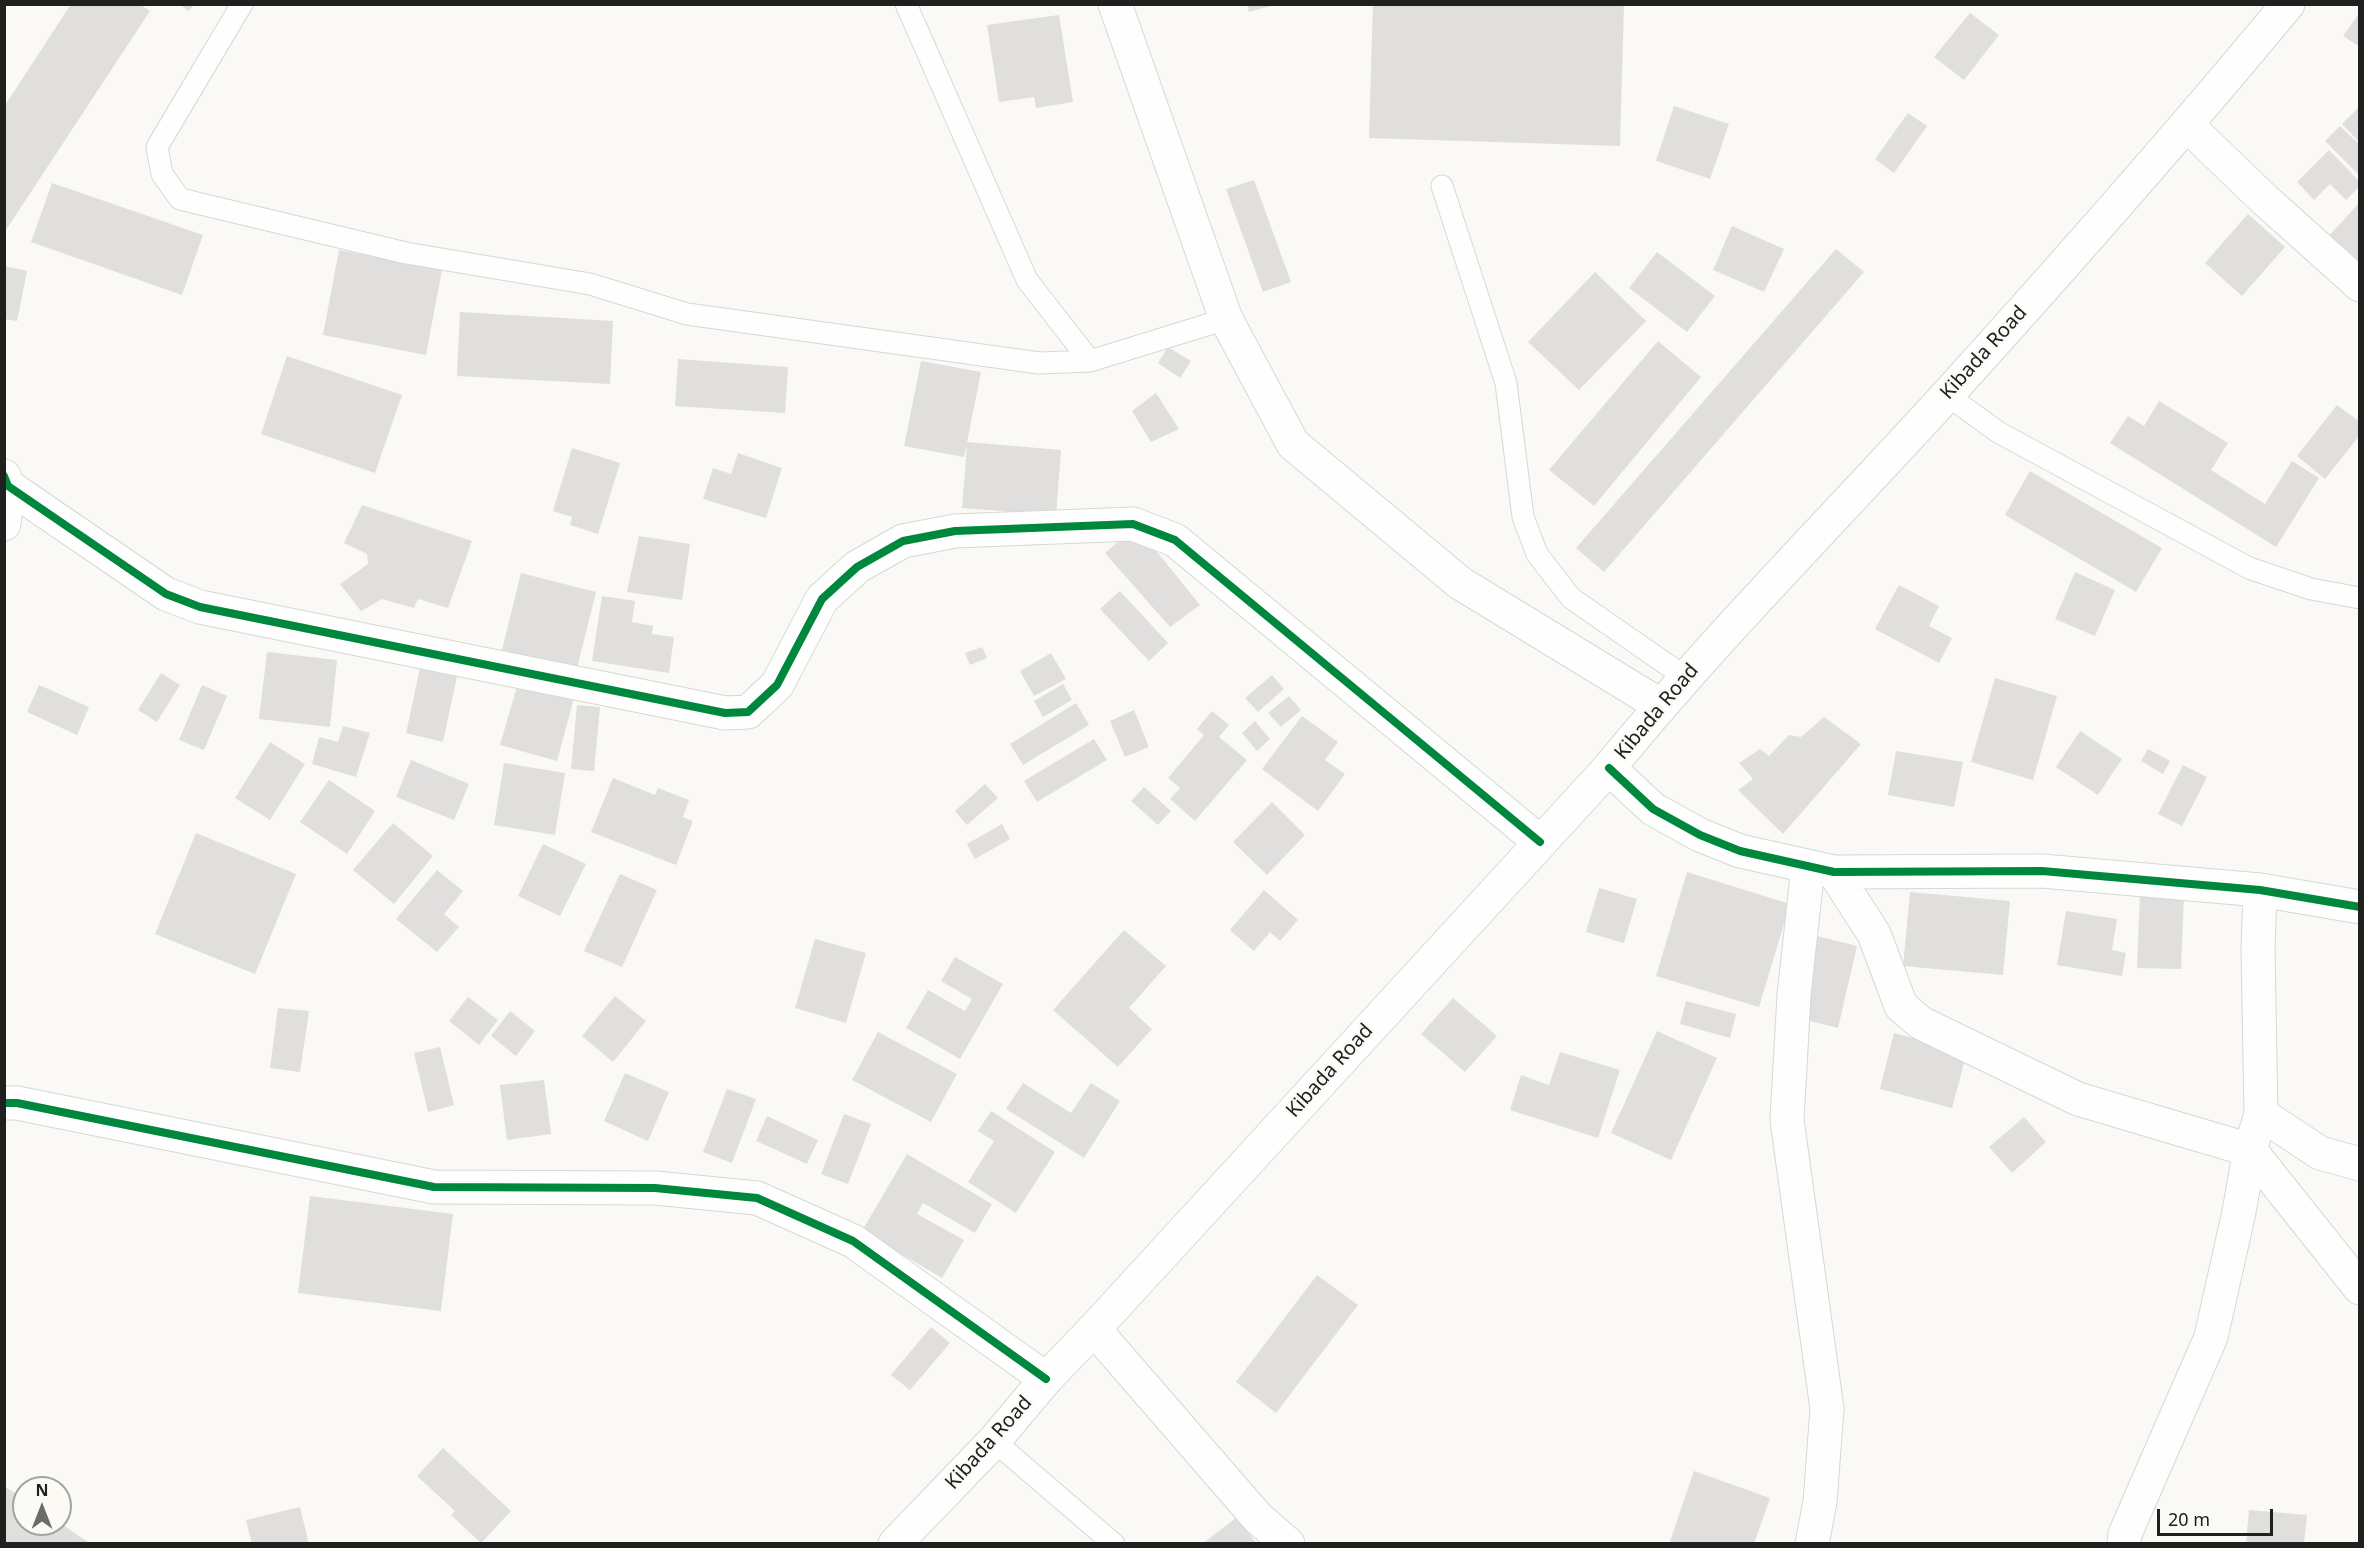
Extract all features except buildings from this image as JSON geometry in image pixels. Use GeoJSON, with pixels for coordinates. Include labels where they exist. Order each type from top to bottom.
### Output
{"type":"FeatureCollection","features":[{"type":"Feature","properties":{"kind":"street"},"geometry":{"type":"LineString","coordinates":[[1115,4],[1226,319],[1293,444],[1460,584],[1660,705]]}},
{"type":"Feature","properties":{"kind":"street","name":"Kibada Road"},"geometry":{"type":"LineString","coordinates":[[895,1544],[994,1441],[1046,1379],[1609,768],[1685,677],[1947,395],[2187,126],[2288,4]]}},
{"type":"Feature","properties":{"kind":"street"},"geometry":{"type":"LineString","coordinates":[[2187,126],[2360,285]]}},
{"type":"Feature","properties":{"kind":"street"},"geometry":{"type":"LineString","coordinates":[[4,524],[6,481]]}},
{"type":"Feature","properties":{"kind":"street"},"geometry":{"type":"LineString","coordinates":[[6,481],[166,594],[200,607],[725,713],[748,712],[777,685],[822,599],[857,567],[903,541],[955,531],[1133,524],[1175,540],[1540,842]]}},
{"type":"Feature","properties":{"kind":"street"},"geometry":{"type":"LineString","coordinates":[[1609,768],[1653,809],[1700,835],[1740,851],[1821,869],[2042,871],[2260,890],[2360,907]]}},
{"type":"Feature","properties":{"kind":"street"},"geometry":{"type":"LineString","coordinates":[[1821,869],[1874,934],[1901,1006],[1921,1023],[2078,1099],[2250,1150],[2360,1288]]}},
{"type":"Feature","properties":{"kind":"street"},"geometry":{"type":"LineString","coordinates":[[1812,1544],[1820,1502],[1827,1409],[1787,1120],[1794,996],[1821,869]]}},
{"type":"Feature","properties":{"kind":"street"},"geometry":{"type":"LineString","coordinates":[[2124,1544],[2125,1534],[2211,1337],[2239,1212],[2250,1150],[2261,1114],[2258,948],[2260,890]]}},
{"type":"Feature","properties":{"kind":"street"},"geometry":{"type":"LineString","coordinates":[[4,1103],[17,1103],[434,1187],[655,1188],[757,1198],[853,1241],[1046,1379]]}},
{"type":"Feature","properties":{"kind":"street"},"geometry":{"type":"LineString","coordinates":[[2261,1114],[2320,1153],[2360,1164]]}},
{"type":"Feature","properties":{"kind":"street"},"geometry":{"type":"LineString","coordinates":[[1094,1329],[1258,1518],[1288,1544]]}},
{"type":"Feature","properties":{"kind":"lane"},"geometry":{"type":"LineString","coordinates":[[242,4],[158,147],[162,174],[180,199],[406,252],[590,284],[687,314],[1039,363],[1090,361],[1226,319]]}},
{"type":"Feature","properties":{"kind":"lane"},"geometry":{"type":"LineString","coordinates":[[906,4],[1027,280],[1090,361]]}},
{"type":"Feature","properties":{"kind":"lane"},"geometry":{"type":"LineString","coordinates":[[1442,186],[1506,383],[1523,517],[1537,554],[1571,598],[1685,677]]}},
{"type":"Feature","properties":{"kind":"lane"},"geometry":{"type":"LineString","coordinates":[[1947,395],[1998,432],[2249,568],[2311,589],[2360,597]]}},
{"type":"Feature","properties":{"kind":"lane"},"geometry":{"type":"LineString","coordinates":[[994,1441],[1114,1544]]}},
{"type":"Feature","properties":{"kind":"cycle path"},"geometry":{"type":"LineString","coordinates":[[4,476],[8,486],[166,594],[200,607],[725,713],[748,712],[777,685],[822,599],[857,567],[903,541],[955,531],[1133,524],[1175,540],[1540,842]]}},
{"type":"Feature","properties":{"kind":"cycle path"},"geometry":{"type":"LineString","coordinates":[[1609,768],[1653,809],[1700,835],[1740,851],[1834,872],[2042,871],[2260,890],[2360,907]]}},
{"type":"Feature","properties":{"kind":"cycle path"},"geometry":{"type":"LineString","coordinates":[[4,1103],[17,1103],[434,1187],[655,1188],[757,1198],[853,1241],[1046,1379]]}}]}
